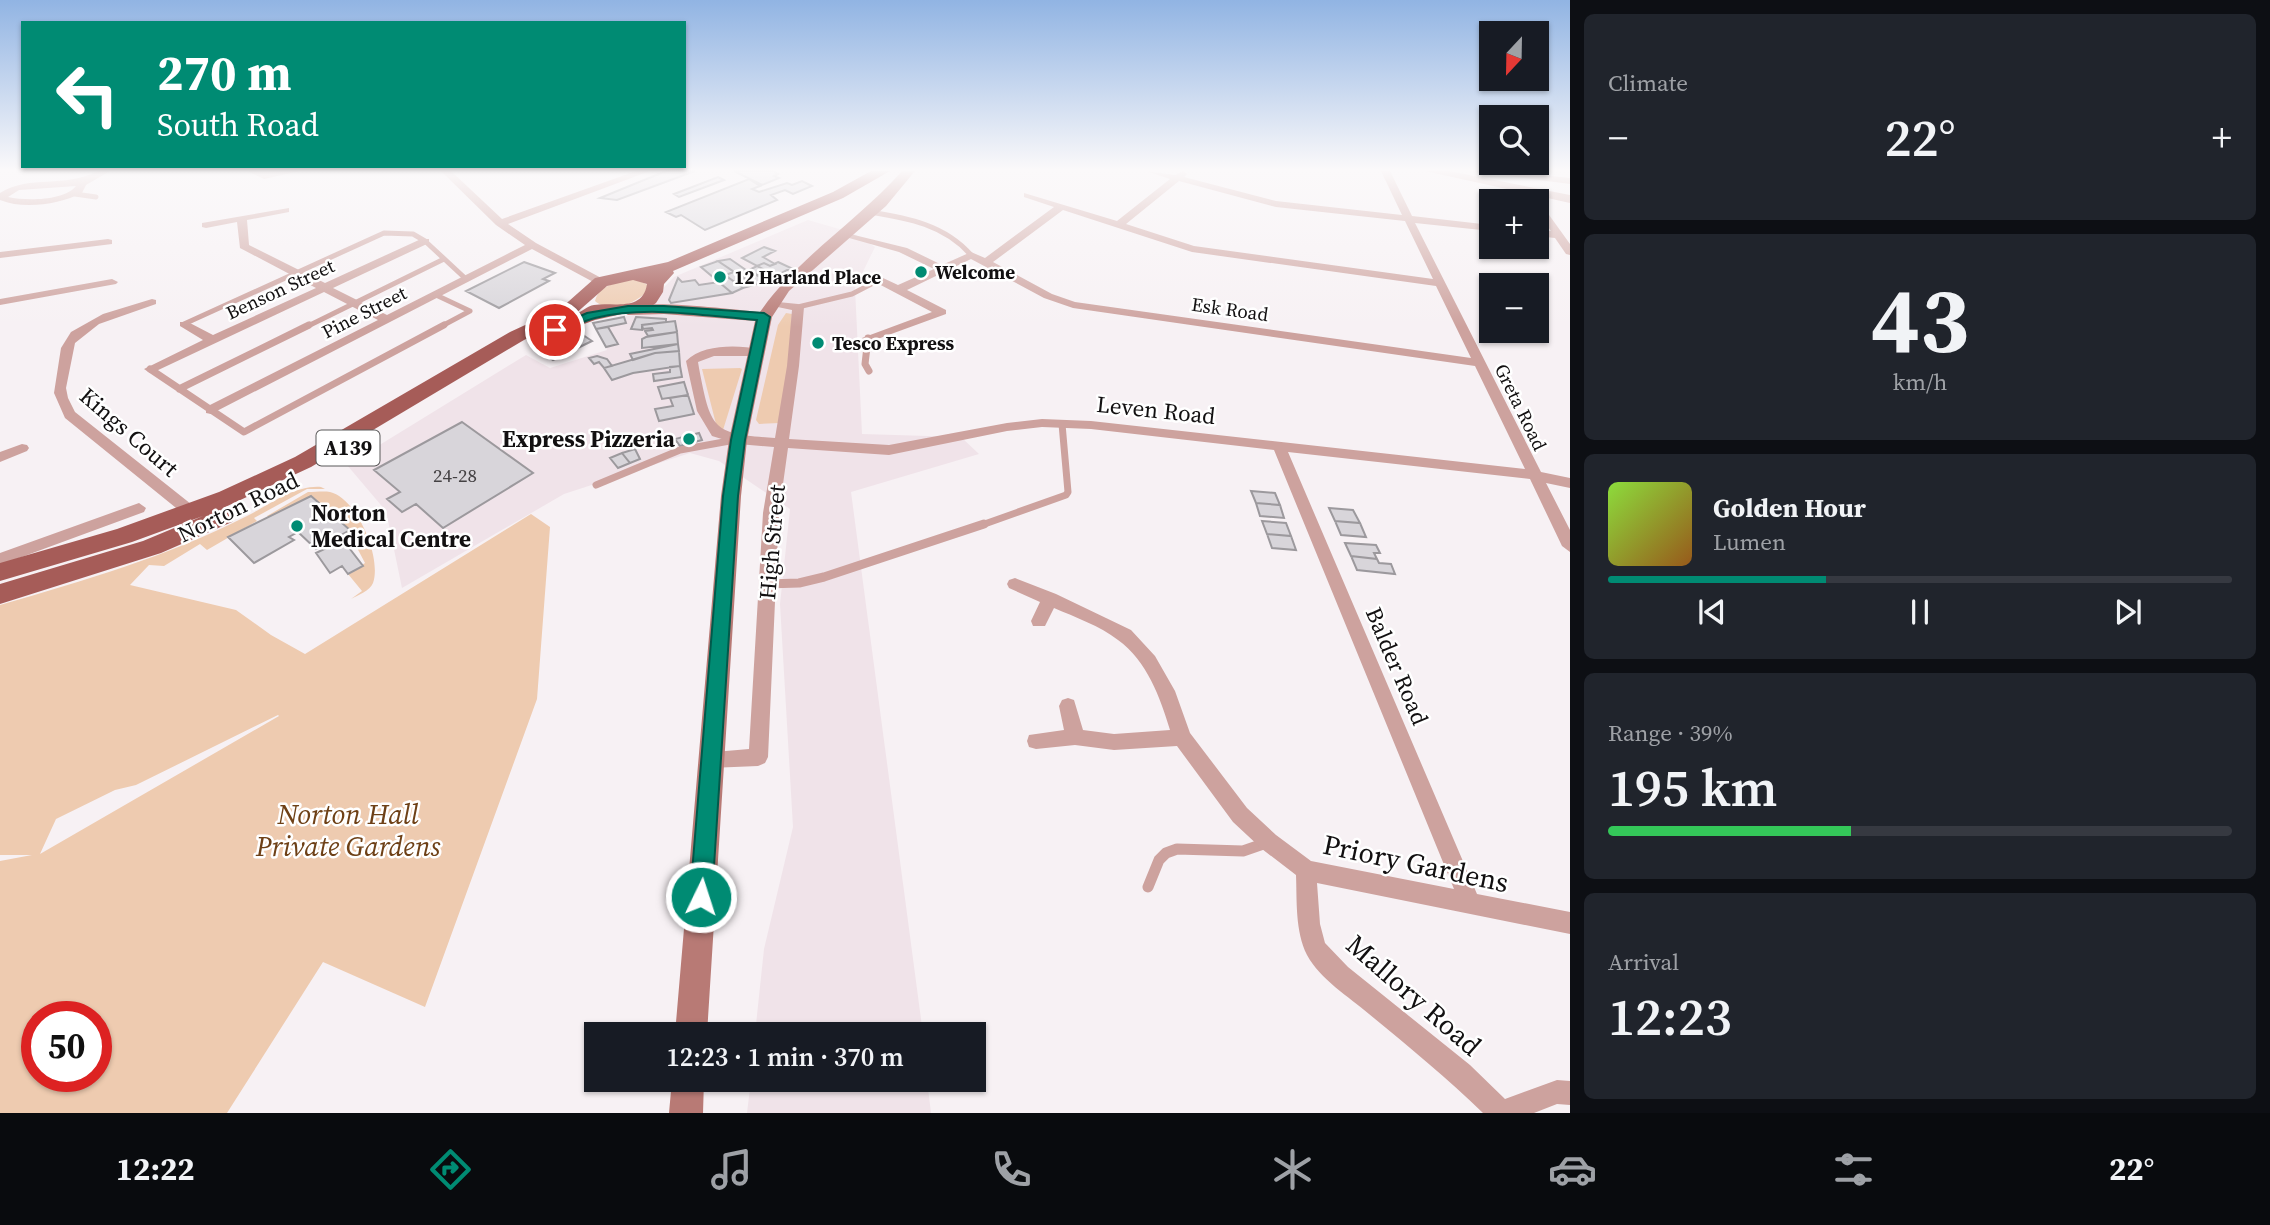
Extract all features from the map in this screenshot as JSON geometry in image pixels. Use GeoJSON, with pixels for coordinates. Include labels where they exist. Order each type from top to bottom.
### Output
{"type":"FeatureCollection","features":[{"type":"Feature","properties":{"kind":"main road","name":"A139"},"geometry":{"type":"LineString","coordinates":[[584,299],[601,282],[673,266],[773,223]]}},
{"type":"Feature","properties":{"kind":"main road","name":"High Street"},"geometry":{"type":"LineString","coordinates":[[692,1022],[729,510],[738,440],[755,352],[768,310],[784,288],[858,223]]}},
{"type":"Feature","properties":{"kind":"main road","name":"A139"},"geometry":{"type":"LineString","coordinates":[[619,311],[657,297],[673,266]]}},
{"type":"Feature","properties":{"kind":"main road"},"geometry":{"type":"LineString","coordinates":[[633,275],[651,278],[657,297],[768,310]]}},
{"type":"Feature","properties":{"kind":"main road"},"geometry":{"type":"LineString","coordinates":[[584,299],[589,308],[619,311]]}},
{"type":"Feature","properties":{"kind":"main road","name":"Norton Road"},"geometry":{"type":"LineString","coordinates":[[0,572],[124,536],[246,490],[303,462],[517,336],[566,313],[584,299]]}},
{"type":"Feature","properties":{"kind":"main road","name":"Norton Road"},"geometry":{"type":"LineString","coordinates":[[0,594],[152,548],[247,506],[319,467],[494,360],[570,323],[619,311]]}},
{"type":"Feature","properties":{"kind":"main road"},"geometry":{"type":"LineString","coordinates":[[686,1113],[687,1092]]}},
{"type":"Feature","properties":{"kind":"street"},"geometry":{"type":"LineString","coordinates":[[206,225],[217,223]]}},
{"type":"Feature","properties":{"kind":"street"},"geometry":{"type":"LineString","coordinates":[[242,223],[244,246],[387,320]]}},
{"type":"Feature","properties":{"kind":"street"},"geometry":{"type":"LineString","coordinates":[[500,223],[532,245],[601,282]]}},
{"type":"Feature","properties":{"kind":"street"},"geometry":{"type":"LineString","coordinates":[[986,262],[1039,223]]}},
{"type":"Feature","properties":{"kind":"street"},"geometry":{"type":"LineString","coordinates":[[1112,223],[1192,249],[1440,283]]}},
{"type":"Feature","properties":{"kind":"street","name":"Greta Road"},"geometry":{"type":"LineString","coordinates":[[1411,223],[1570,546]]}},
{"type":"Feature","properties":{"kind":"street"},"geometry":{"type":"LineString","coordinates":[[1450,223],[1479,227]]}},
{"type":"Feature","properties":{"kind":"street"},"geometry":{"type":"LineString","coordinates":[[1549,223],[1570,253]]}},
{"type":"Feature","properties":{"kind":"street"},"geometry":{"type":"LineString","coordinates":[[846,234],[903,250],[943,269]]}},
{"type":"Feature","properties":{"kind":"street"},"geometry":{"type":"LineString","coordinates":[[1549,235],[1557,236]]}},
{"type":"Feature","properties":{"kind":"street","name":"Benson Street"},"geometry":{"type":"LineString","coordinates":[[150,369],[425,241]]}},
{"type":"Feature","properties":{"kind":"street"},"geometry":{"type":"LineString","coordinates":[[0,255],[108,242]]}},
{"type":"Feature","properties":{"kind":"street","name":"Pine Street"},"geometry":{"type":"LineString","coordinates":[[211,410],[532,245]]}},
{"type":"Feature","properties":{"kind":"street"},"geometry":{"type":"LineString","coordinates":[[900,289],[971,255]]}},
{"type":"Feature","properties":{"kind":"street","name":"Esk Road"},"geometry":{"type":"LineString","coordinates":[[971,255],[1048,296],[1073,306],[1478,363]]}},
{"type":"Feature","properties":{"kind":"street"},"geometry":{"type":"LineString","coordinates":[[868,338],[942,312],[879,279]]}},
{"type":"Feature","properties":{"kind":"street"},"geometry":{"type":"LineString","coordinates":[[0,302],[112,282]]}},
{"type":"Feature","properties":{"kind":"street","name":"Kings Court"},"geometry":{"type":"LineString","coordinates":[[165,313],[151,298],[94,323],[75,337],[69,343],[59,387],[60,400],[70,415],[191,512]]}},
{"type":"Feature","properties":{"kind":"street"},"geometry":{"type":"LineString","coordinates":[[768,310],[798,307]]}},
{"type":"Feature","properties":{"kind":"street","name":"High Street"},"geometry":{"type":"LineString","coordinates":[[710,760],[758,757],[771,513],[783,443],[798,307]]}},
{"type":"Feature","properties":{"kind":"street"},"geometry":{"type":"LineString","coordinates":[[184,324],[212,340]]}},
{"type":"Feature","properties":{"kind":"street"},"geometry":{"type":"LineString","coordinates":[[738,440],[718,434],[710,427],[692,361],[698,355],[708,353],[755,352]]}},
{"type":"Feature","properties":{"kind":"street","name":"Leven Road"},"geometry":{"type":"LineString","coordinates":[[738,440],[897,450],[979,430],[1062,424],[1533,475],[1570,483]]}},
{"type":"Feature","properties":{"kind":"street","name":"Balder Road"},"geometry":{"type":"LineString","coordinates":[[1279,446],[1471,905]]}},
{"type":"Feature","properties":{"kind":"street"},"geometry":{"type":"LineString","coordinates":[[0,457],[22,448]]}},
{"type":"Feature","properties":{"kind":"street"},"geometry":{"type":"LineString","coordinates":[[0,559],[139,509]]}},
{"type":"Feature","properties":{"kind":"street","name":"Priory Gardens"},"geometry":{"type":"LineString","coordinates":[[1015,584],[1125,635],[1149,661],[1169,696],[1182,737],[1240,815],[1269,842],[1306,870],[1570,923]]}},
{"type":"Feature","properties":{"kind":"street"},"geometry":{"type":"LineString","coordinates":[[1039,621],[1050,598]]}},
{"type":"Feature","properties":{"kind":"street"},"geometry":{"type":"LineString","coordinates":[[1069,706],[1075,737]]}},
{"type":"Feature","properties":{"kind":"street"},"geometry":{"type":"LineString","coordinates":[[1036,741],[1075,737],[1114,742],[1182,737]]}},
{"type":"Feature","properties":{"kind":"street","name":"Mallory Road"},"geometry":{"type":"LineString","coordinates":[[1306,870],[1309,924],[1316,949],[1340,975],[1461,1074],[1501,1113]]}},
{"type":"Feature","properties":{"kind":"street"},"geometry":{"type":"LineString","coordinates":[[1501,1113],[1557,1092],[1570,1093]]}},
{"type":"Feature","properties":{"kind":"lane"},"geometry":{"type":"LineString","coordinates":[[922,223],[963,244],[971,255]]}},
{"type":"Feature","properties":{"kind":"lane"},"geometry":{"type":"LineString","coordinates":[[184,324],[384,233],[413,234],[425,241],[466,279]]}},
{"type":"Feature","properties":{"kind":"lane"},"geometry":{"type":"LineString","coordinates":[[179,389],[444,260]]}},
{"type":"Feature","properties":{"kind":"lane"},"geometry":{"type":"LineString","coordinates":[[798,307],[852,294],[879,279]]}},
{"type":"Feature","properties":{"kind":"lane"},"geometry":{"type":"LineString","coordinates":[[150,369],[244,432],[470,311],[436,295]]}},
{"type":"Feature","properties":{"kind":"lane"},"geometry":{"type":"LineString","coordinates":[[868,338],[865,365],[869,371]]}},
{"type":"Feature","properties":{"kind":"lane"},"geometry":{"type":"LineString","coordinates":[[767,584],[799,583],[824,577],[1066,495],[1068,492],[1062,424]]}},
{"type":"Feature","properties":{"kind":"lane"},"geometry":{"type":"LineString","coordinates":[[596,485],[670,452],[705,442],[738,440]]}},
{"type":"Feature","properties":{"kind":"lane"},"geometry":{"type":"LineString","coordinates":[[1148,887],[1156,864],[1167,853],[1192,849],[1249,851],[1257,850],[1269,842]]}},
{"type":"Feature","properties":{"kind":"shaded area"},"geometry":{"type":"Polygon","coordinates":[[[801,223],[818,223],[853,233],[875,247],[855,288],[862,434],[961,437],[979,454],[851,492],[921,1022],[756,1022],[764,949],[793,827],[780,604],[790,509],[719,461],[690,453],[564,494],[402,588],[386,511],[347,465],[526,355],[550,368],[607,350],[593,323],[638,314],[674,277],[801,223]]]}},
{"type":"Feature","properties":{"kind":"shaded area"},"geometry":{"type":"Polygon","coordinates":[[[750,1092],[928,1092],[931,1113],[747,1113],[750,1092]]]}},
{"type":"Feature","properties":{"kind":"green space"},"geometry":{"type":"Polygon","coordinates":[[[635,279],[648,285],[648,290],[630,303],[608,307],[595,301],[597,295],[606,287],[635,279]]]}},
{"type":"Feature","properties":{"kind":"green space"},"geometry":{"type":"Polygon","coordinates":[[[786,313],[792,314],[789,363],[779,423],[759,424],[756,420],[778,325],[786,313]]]}},
{"type":"Feature","properties":{"kind":"green space"},"geometry":{"type":"Polygon","coordinates":[[[702,369],[742,369],[723,430],[717,428],[702,369]]]}},
{"type":"Feature","properties":{"kind":"green space","name":"Norton Hall Private Gardens"},"geometry":{"type":"Polygon","coordinates":[[[321,487],[325,489],[307,489],[254,518],[257,521],[207,550],[200,544],[164,566],[149,565],[130,585],[236,610],[271,635],[305,654],[531,514],[550,527],[537,699],[425,1007],[323,962],[227,1113],[0,1113],[0,861],[32,855],[0,855],[0,605],[156,555],[217,530],[302,489],[321,487]],[[279,716],[136,785],[115,790],[56,819],[40,854],[279,716]]]}},
{"type":"Feature","properties":{"kind":"green space"},"geometry":{"type":"Polygon","coordinates":[[[308,492],[330,492],[340,497],[349,505],[365,530],[374,559],[373,583],[367,591],[351,599],[362,591],[348,574],[365,563],[355,544],[343,533],[349,530],[311,496],[270,518],[267,516],[308,492]]]}},
{"type":"Feature","properties":{"kind":"building"},"geometry":{"type":"Polygon","coordinates":[[[694,223],[722,223],[705,230],[694,223]]]}},
{"type":"Feature","properties":{"kind":"building"},"geometry":{"type":"Polygon","coordinates":[[[764,247],[775,251],[763,257],[775,264],[770,266],[764,263],[757,266],[742,258],[764,247]]]}},
{"type":"Feature","properties":{"kind":"building"},"geometry":{"type":"Polygon","coordinates":[[[730,259],[766,280],[754,285],[718,261],[730,259]]]}},
{"type":"Feature","properties":{"kind":"building","name":"12 Harland Place"},"geometry":{"type":"Polygon","coordinates":[[[718,261],[734,272],[725,275],[743,288],[732,293],[701,267],[718,261]]]}},
{"type":"Feature","properties":{"kind":"building"},"geometry":{"type":"Polygon","coordinates":[[[524,262],[555,273],[543,279],[549,281],[499,308],[466,291],[524,262]]]}},
{"type":"Feature","properties":{"kind":"building"},"geometry":{"type":"Polygon","coordinates":[[[778,262],[791,268],[776,276],[757,266],[764,263],[770,266],[778,262]]]}},
{"type":"Feature","properties":{"kind":"building"},"geometry":{"type":"Polygon","coordinates":[[[757,266],[776,276],[766,280],[749,270],[757,266]]]}},
{"type":"Feature","properties":{"kind":"building"},"geometry":{"type":"Polygon","coordinates":[[[734,272],[754,285],[743,288],[725,275],[734,272]]]}},
{"type":"Feature","properties":{"kind":"building"},"geometry":{"type":"Polygon","coordinates":[[[678,278],[682,282],[695,280],[699,285],[719,282],[732,293],[671,303],[669,300],[678,278]]]}},
{"type":"Feature","properties":{"kind":"building"},"geometry":{"type":"Polygon","coordinates":[[[624,317],[626,323],[596,329],[593,323],[624,317]]]}},
{"type":"Feature","properties":{"kind":"building"},"geometry":{"type":"Polygon","coordinates":[[[636,317],[666,319],[666,322],[642,325],[642,330],[631,329],[636,317]]]}},
{"type":"Feature","properties":{"kind":"building"},"geometry":{"type":"Polygon","coordinates":[[[675,321],[677,332],[648,336],[645,331],[653,330],[652,328],[643,329],[642,325],[675,321]]]}},
{"type":"Feature","properties":{"kind":"building"},"geometry":{"type":"Polygon","coordinates":[[[608,327],[618,344],[606,347],[596,329],[608,327]]]}},
{"type":"Feature","properties":{"kind":"building"},"geometry":{"type":"Polygon","coordinates":[[[677,332],[678,344],[642,348],[642,339],[646,337],[677,332]]]}},
{"type":"Feature","properties":{"kind":"building"},"geometry":{"type":"Polygon","coordinates":[[[580,333],[592,341],[553,360],[541,352],[580,333]]]}},
{"type":"Feature","properties":{"kind":"building"},"geometry":{"type":"Polygon","coordinates":[[[678,344],[679,351],[655,353],[633,360],[630,354],[678,344]]]}},
{"type":"Feature","properties":{"kind":"building"},"geometry":{"type":"Polygon","coordinates":[[[679,351],[680,366],[633,373],[612,380],[604,368],[655,353],[679,351]]]}},
{"type":"Feature","properties":{"kind":"building"},"geometry":{"type":"Polygon","coordinates":[[[597,356],[607,359],[612,366],[604,368],[599,362],[594,364],[589,358],[597,356]]]}},
{"type":"Feature","properties":{"kind":"building"},"geometry":{"type":"Polygon","coordinates":[[[680,366],[682,377],[654,381],[653,374],[670,372],[670,367],[680,366]]]}},
{"type":"Feature","properties":{"kind":"building"},"geometry":{"type":"Polygon","coordinates":[[[684,382],[688,395],[662,399],[658,387],[684,382]]]}},
{"type":"Feature","properties":{"kind":"building"},"geometry":{"type":"Polygon","coordinates":[[[688,395],[694,414],[659,421],[655,409],[673,406],[670,398],[688,395]]]}},
{"type":"Feature","properties":{"kind":"building"},"geometry":{"type":"Polygon","coordinates":[[[462,422],[533,473],[443,528],[416,504],[402,512],[387,499],[400,492],[374,470],[462,422]]]}},
{"type":"Feature","properties":{"kind":"building","name":"Express Pizzeria"},"geometry":{"type":"Polygon","coordinates":[[[699,433],[702,440],[680,446],[675,439],[699,433]]]}},
{"type":"Feature","properties":{"kind":"building"},"geometry":{"type":"Polygon","coordinates":[[[635,449],[640,459],[630,463],[622,453],[635,449]]]}},
{"type":"Feature","properties":{"kind":"building"},"geometry":{"type":"Polygon","coordinates":[[[622,453],[630,463],[618,468],[610,458],[622,453]]]}},
{"type":"Feature","properties":{"kind":"building"},"geometry":{"type":"Polygon","coordinates":[[[1251,491],[1275,493],[1280,505],[1256,503],[1251,491]]]}},
{"type":"Feature","properties":{"kind":"building","name":"Norton Medical Centre"},"geometry":{"type":"Polygon","coordinates":[[[311,496],[350,530],[316,549],[298,532],[289,537],[294,540],[254,563],[228,537],[311,496]]]}},
{"type":"Feature","properties":{"kind":"building"},"geometry":{"type":"Polygon","coordinates":[[[1256,503],[1280,505],[1284,518],[1260,516],[1256,503]]]}},
{"type":"Feature","properties":{"kind":"building"},"geometry":{"type":"Polygon","coordinates":[[[1329,508],[1353,510],[1360,523],[1335,521],[1329,508]]]}},
{"type":"Feature","properties":{"kind":"building"},"geometry":{"type":"Polygon","coordinates":[[[1262,521],[1286,523],[1291,536],[1267,534],[1262,521]]]}},
{"type":"Feature","properties":{"kind":"building"},"geometry":{"type":"Polygon","coordinates":[[[1335,521],[1360,523],[1366,537],[1341,535],[1335,521]]]}},
{"type":"Feature","properties":{"kind":"building"},"geometry":{"type":"Polygon","coordinates":[[[1267,534],[1291,536],[1296,550],[1272,548],[1267,534]]]}},
{"type":"Feature","properties":{"kind":"building"},"geometry":{"type":"Polygon","coordinates":[[[343,540],[363,566],[348,574],[342,566],[330,573],[316,553],[343,540]]]}},
{"type":"Feature","properties":{"kind":"building"},"geometry":{"type":"Polygon","coordinates":[[[1345,543],[1376,545],[1380,553],[1374,553],[1377,559],[1351,556],[1345,543]]]}},
{"type":"Feature","properties":{"kind":"building"},"geometry":{"type":"Polygon","coordinates":[[[1351,556],[1377,559],[1379,563],[1391,564],[1395,574],[1357,570],[1351,556]]]}},
{"type":"Feature","properties":{"kind":"place","name":"Welcome"},"geometry":{"type":"Point","coordinates":[921,272]}},
{"type":"Feature","properties":{"kind":"place","name":"12 Harland Place"},"geometry":{"type":"Point","coordinates":[720,277]}},
{"type":"Feature","properties":{"kind":"place","name":"Tesco Express"},"geometry":{"type":"Point","coordinates":[818,343]}},
{"type":"Feature","properties":{"kind":"place","name":"Express Pizzeria"},"geometry":{"type":"Point","coordinates":[689,439]}},
{"type":"Feature","properties":{"kind":"place","name":"Norton Medical Centre"},"geometry":{"type":"Point","coordinates":[297,526]}},
{"type":"Feature","properties":{"kind":"route"},"geometry":{"type":"LineString","coordinates":[[555,330],[592,315],[628,310],[664,309],[764,317],[738,440],[731,496],[701,897]]}}]}
